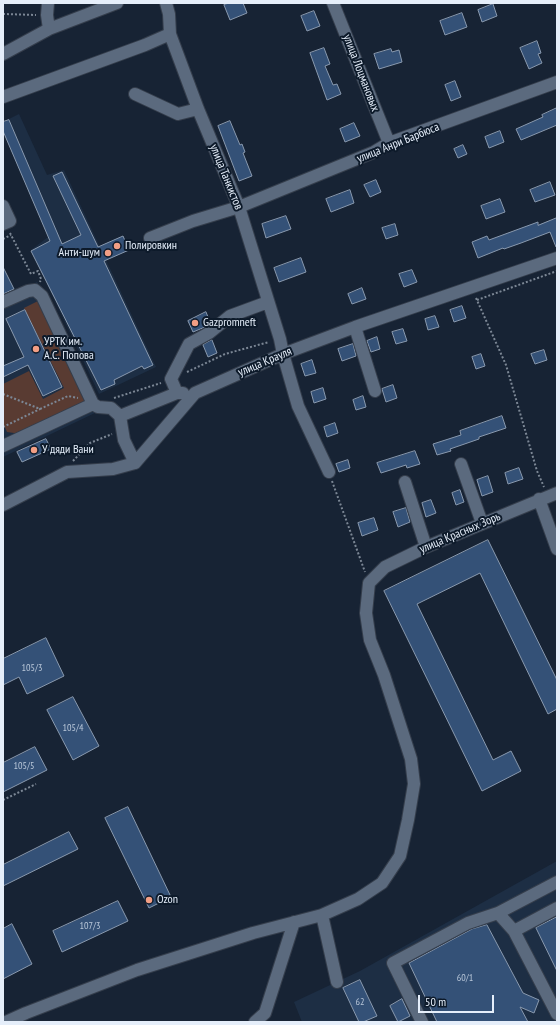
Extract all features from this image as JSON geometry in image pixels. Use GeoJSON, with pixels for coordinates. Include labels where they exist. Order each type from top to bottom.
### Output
{"type":"FeatureCollection","features":[{"type":"Feature","properties":{"kind":"street"},"geometry":{"type":"LineString","coordinates":[[3,54],[49,29],[118,3]]}},
{"type":"Feature","properties":{"kind":"street","name":"улица Танкистов"},"geometry":{"type":"LineString","coordinates":[[166,3],[169,14],[170,34],[198,109],[239,207],[280,339],[298,406],[328,472]]}},
{"type":"Feature","properties":{"kind":"street","name":"улица Лоцмановых"},"geometry":{"type":"LineString","coordinates":[[333,3],[389,143]]}},
{"type":"Feature","properties":{"kind":"street"},"geometry":{"type":"LineString","coordinates":[[47,9],[49,29]]}},
{"type":"Feature","properties":{"kind":"street"},"geometry":{"type":"LineString","coordinates":[[3,97],[145,45],[170,34]]}},
{"type":"Feature","properties":{"kind":"street","name":"улица Анри Барбюса"},"geometry":{"type":"LineString","coordinates":[[150,238],[193,221],[239,207],[374,152],[389,143],[557,82]]}},
{"type":"Feature","properties":{"kind":"street"},"geometry":{"type":"LineString","coordinates":[[135,94],[178,114],[198,109]]}},
{"type":"Feature","properties":{"kind":"street"},"geometry":{"type":"LineString","coordinates":[[3,206],[6,223]]}},
{"type":"Feature","properties":{"kind":"street","name":"улица Крауля"},"geometry":{"type":"LineString","coordinates":[[134,463],[195,393],[283,354],[355,327],[557,258]]}},
{"type":"Feature","properties":{"kind":"street"},"geometry":{"type":"LineString","coordinates":[[3,302],[28,291],[35,290],[42,296],[93,402],[98,407],[112,408],[120,416],[124,440],[134,463],[113,469],[67,472],[3,505]]}},
{"type":"Feature","properties":{"kind":"street"},"geometry":{"type":"LineString","coordinates":[[177,393],[171,379],[189,344],[209,333],[230,316],[268,302]]}},
{"type":"Feature","properties":{"kind":"street"},"geometry":{"type":"LineString","coordinates":[[355,327],[375,391]]}},
{"type":"Feature","properties":{"kind":"street"},"geometry":{"type":"LineString","coordinates":[[120,416],[177,393],[195,393]]}},
{"type":"Feature","properties":{"kind":"street"},"geometry":{"type":"LineString","coordinates":[[3,446],[93,402]]}},
{"type":"Feature","properties":{"kind":"street"},"geometry":{"type":"LineString","coordinates":[[461,464],[482,523]]}},
{"type":"Feature","properties":{"kind":"street"},"geometry":{"type":"LineString","coordinates":[[405,482],[426,546]]}},
{"type":"Feature","properties":{"kind":"street"},"geometry":{"type":"LineString","coordinates":[[548,496],[557,549]]}},
{"type":"Feature","properties":{"kind":"street","name":"улица Красных Зорь"},"geometry":{"type":"LineString","coordinates":[[367,577],[426,546],[548,496]]}},
{"type":"Feature","properties":{"kind":"street"},"geometry":{"type":"LineString","coordinates":[[6,1022],[137,970],[253,933],[322,915],[358,899],[382,883],[400,856],[414,784],[411,758],[384,675],[370,640],[366,613],[367,577]]}},
{"type":"Feature","properties":{"kind":"street"},"geometry":{"type":"LineString","coordinates":[[422,1022],[393,963],[468,923],[498,913],[557,882]]}},
{"type":"Feature","properties":{"kind":"street"},"geometry":{"type":"LineString","coordinates":[[514,931],[557,908]]}},
{"type":"Feature","properties":{"kind":"street"},"geometry":{"type":"LineString","coordinates":[[498,913],[514,931],[557,1014]]}},
{"type":"Feature","properties":{"kind":"street"},"geometry":{"type":"LineString","coordinates":[[322,915],[337,982]]}},
{"type":"Feature","properties":{"kind":"street"},"geometry":{"type":"LineString","coordinates":[[255,1022],[265,1013],[294,922]]}},
{"type":"Feature","properties":{"kind":"path"},"geometry":{"type":"LineString","coordinates":[[3,14],[47,9]]}},
{"type":"Feature","properties":{"kind":"path"},"geometry":{"type":"LineString","coordinates":[[6,223],[31,274]]}},
{"type":"Feature","properties":{"kind":"path"},"geometry":{"type":"LineString","coordinates":[[3,239],[11,235]]}},
{"type":"Feature","properties":{"kind":"path"},"geometry":{"type":"LineString","coordinates":[[477,300],[557,271]]}},
{"type":"Feature","properties":{"kind":"path"},"geometry":{"type":"LineString","coordinates":[[471,287],[506,365],[537,471],[548,496]]}},
{"type":"Feature","properties":{"kind":"path"},"geometry":{"type":"LineString","coordinates":[[3,427],[68,396],[93,402],[114,398],[171,379],[225,354],[280,339]]}},
{"type":"Feature","properties":{"kind":"path"},"geometry":{"type":"LineString","coordinates":[[3,394],[40,409]]}},
{"type":"Feature","properties":{"kind":"path"},"geometry":{"type":"LineString","coordinates":[[328,472],[367,577]]}},
{"type":"Feature","properties":{"kind":"path"},"geometry":{"type":"LineString","coordinates":[[3,800],[36,784]]}},
{"type":"Feature","properties":{"kind":"shaded area"},"geometry":{"type":"Polygon","coordinates":[[[19,114],[47,175],[64,170],[156,367],[99,394],[31,250],[48,237],[3,131],[3,122],[19,114]]]}},
{"type":"Feature","properties":{"kind":"shaded area","name":"УРТК им. А.С. Попова"},"geometry":{"type":"Polygon","coordinates":[[[37,282],[99,411],[3,457],[3,298],[37,282]]]}},
{"type":"Feature","properties":{"kind":"shaded area"},"geometry":{"type":"Polygon","coordinates":[[[40,300],[89,401],[21,434],[7,432],[3,423],[3,384],[29,371],[43,399],[64,388],[24,308],[40,300]]]}},
{"type":"Feature","properties":{"kind":"shaded area"},"geometry":{"type":"Polygon","coordinates":[[[557,861],[557,1022],[302,1022],[294,1002],[360,971],[557,861]]]}},
{"type":"Feature","properties":{"kind":"building"},"geometry":{"type":"Polygon","coordinates":[[[229,3],[243,3],[247,13],[230,20],[224,5],[229,3]]]}},
{"type":"Feature","properties":{"kind":"building"},"geometry":{"type":"Polygon","coordinates":[[[493,4],[497,16],[482,22],[478,10],[493,4]]]}},
{"type":"Feature","properties":{"kind":"building"},"geometry":{"type":"Polygon","coordinates":[[[314,11],[320,26],[307,31],[301,16],[314,11]]]}},
{"type":"Feature","properties":{"kind":"building"},"geometry":{"type":"Polygon","coordinates":[[[462,13],[467,27],[445,35],[440,21],[462,13]]]}},
{"type":"Feature","properties":{"kind":"building"},"geometry":{"type":"Polygon","coordinates":[[[537,41],[541,53],[538,54],[542,63],[529,69],[520,48],[537,41]]]}},
{"type":"Feature","properties":{"kind":"building"},"geometry":{"type":"Polygon","coordinates":[[[324,48],[330,64],[325,66],[333,85],[337,84],[341,94],[327,100],[310,53],[324,48]]]}},
{"type":"Feature","properties":{"kind":"building"},"geometry":{"type":"Polygon","coordinates":[[[391,49],[392,52],[399,50],[402,62],[379,69],[374,54],[391,49]]]}},
{"type":"Feature","properties":{"kind":"building"},"geometry":{"type":"Polygon","coordinates":[[[455,81],[461,97],[451,101],[445,85],[455,81]]]}},
{"type":"Feature","properties":{"kind":"building"},"geometry":{"type":"Polygon","coordinates":[[[557,108],[557,125],[521,140],[516,129],[543,117],[542,115],[557,108]]]}},
{"type":"Feature","properties":{"kind":"building"},"geometry":{"type":"Polygon","coordinates":[[[9,120],[62,244],[81,235],[53,176],[62,172],[98,247],[123,236],[129,250],[104,261],[153,365],[144,369],[142,366],[114,380],[115,384],[101,390],[31,251],[50,241],[3,131],[3,122],[9,120]]]}},
{"type":"Feature","properties":{"kind":"building"},"geometry":{"type":"Polygon","coordinates":[[[230,121],[240,145],[242,144],[245,152],[243,153],[252,176],[239,181],[218,126],[230,121]]]}},
{"type":"Feature","properties":{"kind":"building"},"geometry":{"type":"Polygon","coordinates":[[[354,123],[360,136],[345,142],[340,129],[354,123]]]}},
{"type":"Feature","properties":{"kind":"building"},"geometry":{"type":"Polygon","coordinates":[[[500,131],[504,142],[489,148],[485,137],[500,131]]]}},
{"type":"Feature","properties":{"kind":"building"},"geometry":{"type":"Polygon","coordinates":[[[463,145],[467,154],[458,158],[454,149],[463,145]]]}},
{"type":"Feature","properties":{"kind":"building"},"geometry":{"type":"Polygon","coordinates":[[[376,180],[381,192],[370,197],[364,185],[376,180]]]}},
{"type":"Feature","properties":{"kind":"building"},"geometry":{"type":"Polygon","coordinates":[[[550,182],[555,195],[535,202],[530,190],[550,182]]]}},
{"type":"Feature","properties":{"kind":"building"},"geometry":{"type":"Polygon","coordinates":[[[350,190],[354,203],[331,212],[326,199],[350,190]]]}},
{"type":"Feature","properties":{"kind":"building"},"geometry":{"type":"Polygon","coordinates":[[[500,199],[505,212],[486,219],[481,206],[500,199]]]}},
{"type":"Feature","properties":{"kind":"building"},"geometry":{"type":"Polygon","coordinates":[[[286,216],[291,229],[266,238],[262,224],[286,216]]]}},
{"type":"Feature","properties":{"kind":"building"},"geometry":{"type":"Polygon","coordinates":[[[557,218],[556,247],[550,232],[478,258],[472,242],[487,236],[489,240],[538,222],[538,225],[557,218]]]}},
{"type":"Feature","properties":{"kind":"building"},"geometry":{"type":"Polygon","coordinates":[[[395,224],[398,235],[386,239],[382,228],[395,224]]]}},
{"type":"Feature","properties":{"kind":"building"},"geometry":{"type":"Polygon","coordinates":[[[301,258],[306,272],[279,282],[274,268],[301,258]]]}},
{"type":"Feature","properties":{"kind":"building"},"geometry":{"type":"Polygon","coordinates":[[[3,267],[14,289],[3,294],[3,267]]]}},
{"type":"Feature","properties":{"kind":"building"},"geometry":{"type":"Polygon","coordinates":[[[412,270],[417,282],[404,287],[399,274],[412,270]]]}},
{"type":"Feature","properties":{"kind":"building"},"geometry":{"type":"Polygon","coordinates":[[[362,288],[366,299],[352,304],[348,294],[362,288]]]}},
{"type":"Feature","properties":{"kind":"building"},"geometry":{"type":"Polygon","coordinates":[[[462,306],[466,318],[454,322],[450,310],[462,306]]]}},
{"type":"Feature","properties":{"kind":"building"},"geometry":{"type":"Polygon","coordinates":[[[25,310],[62,387],[43,396],[28,365],[3,377],[3,366],[24,357],[6,319],[25,310]]]}},
{"type":"Feature","properties":{"kind":"building"},"geometry":{"type":"Polygon","coordinates":[[[206,312],[210,322],[205,327],[193,332],[188,321],[206,312]]]}},
{"type":"Feature","properties":{"kind":"building"},"geometry":{"type":"Polygon","coordinates":[[[435,316],[439,327],[428,330],[425,319],[435,316]]]}},
{"type":"Feature","properties":{"kind":"building"},"geometry":{"type":"Polygon","coordinates":[[[403,329],[407,341],[396,344],[392,332],[403,329]]]}},
{"type":"Feature","properties":{"kind":"building"},"geometry":{"type":"Polygon","coordinates":[[[377,337],[380,349],[371,352],[367,341],[377,337]]]}},
{"type":"Feature","properties":{"kind":"building"},"geometry":{"type":"Polygon","coordinates":[[[212,340],[217,353],[208,357],[203,345],[212,340]]]}},
{"type":"Feature","properties":{"kind":"building"},"geometry":{"type":"Polygon","coordinates":[[[353,344],[356,356],[342,361],[338,349],[353,344]]]}},
{"type":"Feature","properties":{"kind":"building"},"geometry":{"type":"Polygon","coordinates":[[[544,350],[547,360],[535,364],[531,354],[544,350]]]}},
{"type":"Feature","properties":{"kind":"building"},"geometry":{"type":"Polygon","coordinates":[[[481,354],[485,366],[476,369],[472,357],[481,354]]]}},
{"type":"Feature","properties":{"kind":"building"},"geometry":{"type":"Polygon","coordinates":[[[312,360],[316,373],[305,376],[301,364],[312,360]]]}},
{"type":"Feature","properties":{"kind":"building"},"geometry":{"type":"Polygon","coordinates":[[[393,385],[397,398],[386,402],[382,389],[393,385]]]}},
{"type":"Feature","properties":{"kind":"building"},"geometry":{"type":"Polygon","coordinates":[[[323,388],[326,399],[314,403],[311,392],[323,388]]]}},
{"type":"Feature","properties":{"kind":"building"},"geometry":{"type":"Polygon","coordinates":[[[363,396],[366,407],[356,410],[353,400],[363,396]]]}},
{"type":"Feature","properties":{"kind":"building"},"geometry":{"type":"Polygon","coordinates":[[[502,416],[506,428],[479,437],[479,439],[450,449],[451,451],[437,455],[433,444],[461,435],[460,431],[502,416]]]}},
{"type":"Feature","properties":{"kind":"building"},"geometry":{"type":"Polygon","coordinates":[[[335,423],[338,433],[327,437],[324,427],[335,423]]]}},
{"type":"Feature","properties":{"kind":"building"},"geometry":{"type":"Polygon","coordinates":[[[46,439],[51,449],[22,462],[17,452],[46,439]]]}},
{"type":"Feature","properties":{"kind":"building"},"geometry":{"type":"Polygon","coordinates":[[[415,451],[420,464],[407,468],[406,465],[381,473],[377,463],[415,451]]]}},
{"type":"Feature","properties":{"kind":"building"},"geometry":{"type":"Polygon","coordinates":[[[348,460],[350,468],[339,472],[336,464],[348,460]]]}},
{"type":"Feature","properties":{"kind":"building"},"geometry":{"type":"Polygon","coordinates":[[[519,468],[523,479],[508,484],[505,473],[519,468]]]}},
{"type":"Feature","properties":{"kind":"building"},"geometry":{"type":"Polygon","coordinates":[[[488,476],[493,492],[482,496],[477,480],[488,476]]]}},
{"type":"Feature","properties":{"kind":"building"},"geometry":{"type":"Polygon","coordinates":[[[460,490],[464,502],[456,505],[452,493],[460,490]]]}},
{"type":"Feature","properties":{"kind":"building"},"geometry":{"type":"Polygon","coordinates":[[[431,500],[436,513],[426,517],[422,503],[431,500]]]}},
{"type":"Feature","properties":{"kind":"building"},"geometry":{"type":"Polygon","coordinates":[[[406,508],[410,522],[398,527],[393,512],[406,508]]]}},
{"type":"Feature","properties":{"kind":"building"},"geometry":{"type":"Polygon","coordinates":[[[374,518],[378,530],[362,536],[358,523],[374,518]]]}},
{"type":"Feature","properties":{"kind":"building"},"geometry":{"type":"Polygon","coordinates":[[[488,540],[557,680],[557,709],[548,714],[480,573],[417,604],[493,760],[511,751],[521,771],[482,791],[384,591],[488,540]]]}},
{"type":"Feature","properties":{"kind":"building"},"geometry":{"type":"Polygon","coordinates":[[[46,638],[64,676],[27,694],[19,677],[3,685],[3,659],[46,638]]]}},
{"type":"Feature","properties":{"kind":"building"},"geometry":{"type":"Polygon","coordinates":[[[73,697],[99,746],[73,760],[47,710],[73,697]]]}},
{"type":"Feature","properties":{"kind":"building"},"geometry":{"type":"Polygon","coordinates":[[[35,747],[47,770],[3,792],[3,763],[35,747]]]}},
{"type":"Feature","properties":{"kind":"building"},"geometry":{"type":"Polygon","coordinates":[[[128,807],[171,897],[149,908],[105,818],[128,807]]]}},
{"type":"Feature","properties":{"kind":"building"},"geometry":{"type":"Polygon","coordinates":[[[69,832],[78,849],[3,886],[3,865],[69,832]]]}},
{"type":"Feature","properties":{"kind":"building"},"geometry":{"type":"Polygon","coordinates":[[[118,901],[128,921],[62,952],[53,931],[118,901]]]}},
{"type":"Feature","properties":{"kind":"building"},"geometry":{"type":"Polygon","coordinates":[[[557,917],[557,971],[536,928],[557,917]]]}},
{"type":"Feature","properties":{"kind":"building"},"geometry":{"type":"Polygon","coordinates":[[[12,924],[32,964],[3,979],[3,929],[12,924]]]}},
{"type":"Feature","properties":{"kind":"building"},"geometry":{"type":"Polygon","coordinates":[[[487,925],[523,993],[539,1000],[534,1013],[520,1007],[528,1022],[437,1022],[409,963],[472,929],[487,925]]]}},
{"type":"Feature","properties":{"kind":"building"},"geometry":{"type":"Polygon","coordinates":[[[360,980],[377,1016],[363,1022],[359,1022],[343,988],[360,980]]]}},
{"type":"Feature","properties":{"kind":"building"},"geometry":{"type":"Polygon","coordinates":[[[402,999],[410,1016],[398,1022],[390,1006],[402,999]]]}},
{"type":"Feature","properties":{"kind":"place","name":"Полировкин"},"geometry":{"type":"Point","coordinates":[117,246]}},
{"type":"Feature","properties":{"kind":"place","name":"Анти-шум"},"geometry":{"type":"Point","coordinates":[108,253]}},
{"type":"Feature","properties":{"kind":"place","name":"Gazpromneft"},"geometry":{"type":"Point","coordinates":[195,323]}},
{"type":"Feature","properties":{"kind":"place","name":"УРТК им. А.С. Попова"},"geometry":{"type":"Point","coordinates":[36,349]}},
{"type":"Feature","properties":{"kind":"place","name":"У дяди Вани"},"geometry":{"type":"Point","coordinates":[34,450]}},
{"type":"Feature","properties":{"kind":"place","name":"Ozon"},"geometry":{"type":"Point","coordinates":[149,900]}}]}
